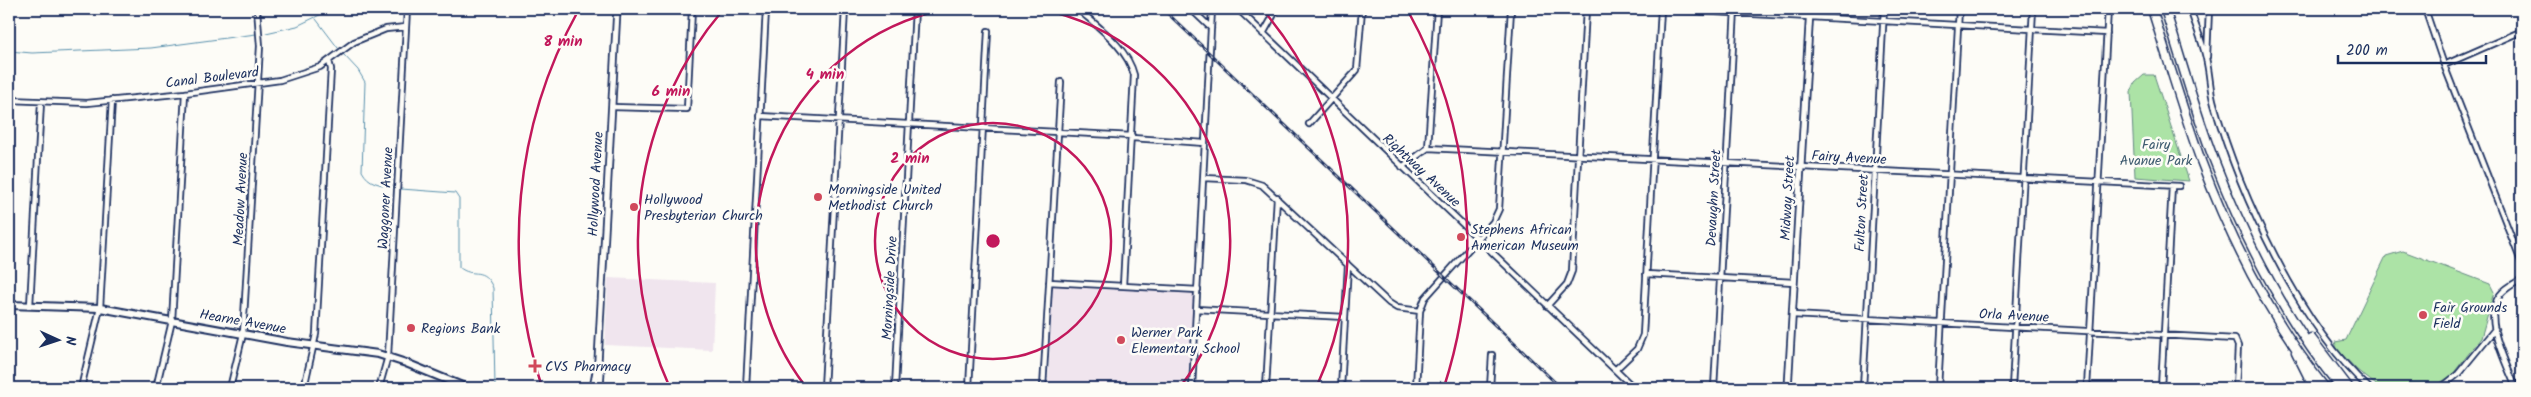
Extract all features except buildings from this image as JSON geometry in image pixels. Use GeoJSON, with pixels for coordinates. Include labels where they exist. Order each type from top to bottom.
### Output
{"type":"FeatureCollection","features":[{"type":"Feature","properties":{"kind":"highway"},"geometry":{"type":"LineString","coordinates":[[2152,9],[2201,161],[2216,200],[2245,261],[2293,343],[2325,388]]}},
{"type":"Feature","properties":{"kind":"highway"},"geometry":{"type":"LineString","coordinates":[[2165,9],[2214,161],[2230,199],[2273,285],[2306,339],[2341,388]]}},
{"type":"Feature","properties":{"kind":"highway"},"geometry":{"type":"LineString","coordinates":[[2273,285],[2350,388]]}},
{"type":"Feature","properties":{"kind":"highway"},"geometry":{"type":"LineString","coordinates":[[2293,343],[2300,362],[2314,388]]}},
{"type":"Feature","properties":{"kind":"main road"},"geometry":{"type":"LineString","coordinates":[[72,9],[83,9]]}},
{"type":"Feature","properties":{"kind":"main road","name":"Hollywood Avenue"},"geometry":{"type":"LineString","coordinates":[[593,388],[598,361],[617,9]]}},
{"type":"Feature","properties":{"kind":"main road","name":"Midway Street"},"geometry":{"type":"LineString","coordinates":[[1788,388],[1810,9]]}},
{"type":"Feature","properties":{"kind":"main road","name":"Hearne Avenue"},"geometry":{"type":"LineString","coordinates":[[9,305],[100,308],[315,346],[388,356],[467,388]]}},
{"type":"Feature","properties":{"kind":"main road","name":"Hollywood Avenue"},"geometry":{"type":"LineString","coordinates":[[598,361],[601,369],[600,388]]}},
{"type":"Feature","properties":{"kind":"street","name":"Meadow Avenue"},"geometry":{"type":"LineString","coordinates":[[230,388],[243,334],[260,38],[257,9]]}},
{"type":"Feature","properties":{"kind":"street","name":"Waggoner Avenue"},"geometry":{"type":"LineString","coordinates":[[379,388],[388,356],[407,9]]}},
{"type":"Feature","properties":{"kind":"street"},"geometry":{"type":"LineString","coordinates":[[612,107],[687,109],[692,9]]}},
{"type":"Feature","properties":{"kind":"street"},"geometry":{"type":"LineString","coordinates":[[746,388],[766,9]]}},
{"type":"Feature","properties":{"kind":"street"},"geometry":{"type":"LineString","coordinates":[[824,388],[845,9]]}},
{"type":"Feature","properties":{"kind":"street","name":"Morningside Drive"},"geometry":{"type":"LineString","coordinates":[[895,388],[915,9]]}},
{"type":"Feature","properties":{"kind":"street"},"geometry":{"type":"LineString","coordinates":[[1078,9],[1120,48],[1131,64],[1135,85],[1123,286]]}},
{"type":"Feature","properties":{"kind":"street"},"geometry":{"type":"LineString","coordinates":[[1191,9],[1212,28]]}},
{"type":"Feature","properties":{"kind":"street"},"geometry":{"type":"LineString","coordinates":[[1192,388],[1212,9]]}},
{"type":"Feature","properties":{"kind":"street","name":"Rightway Avenue"},"geometry":{"type":"LineString","coordinates":[[1238,9],[1634,388]]}},
{"type":"Feature","properties":{"kind":"street"},"geometry":{"type":"LineString","coordinates":[[1263,34],[1277,9]]}},
{"type":"Feature","properties":{"kind":"street"},"geometry":{"type":"LineString","coordinates":[[1309,124],[1357,70],[1362,9]]}},
{"type":"Feature","properties":{"kind":"street"},"geometry":{"type":"LineString","coordinates":[[1402,167],[1428,148],[1437,9]]}},
{"type":"Feature","properties":{"kind":"street"},"geometry":{"type":"LineString","coordinates":[[1416,388],[1420,311],[1428,293],[1479,239],[1493,222],[1499,209],[1511,9]]}},
{"type":"Feature","properties":{"kind":"street"},"geometry":{"type":"LineString","coordinates":[[1547,306],[1567,284],[1572,271],[1586,9]]}},
{"type":"Feature","properties":{"kind":"street"},"geometry":{"type":"LineString","coordinates":[[1615,370],[1637,349],[1642,339],[1660,9],[1735,11],[2107,33]]}},
{"type":"Feature","properties":{"kind":"street","name":"Fulton Street"},"geometry":{"type":"LineString","coordinates":[[1863,388],[1884,9]]}},
{"type":"Feature","properties":{"kind":"street"},"geometry":{"type":"LineString","coordinates":[[1938,388],[1959,9]]}},
{"type":"Feature","properties":{"kind":"street"},"geometry":{"type":"LineString","coordinates":[[2012,388],[2033,9]]}},
{"type":"Feature","properties":{"kind":"street"},"geometry":{"type":"LineString","coordinates":[[2087,388],[2108,9]]}},
{"type":"Feature","properties":{"kind":"street"},"geometry":{"type":"LineString","coordinates":[[2190,9],[2207,62],[2211,90],[2219,120],[2242,182],[2265,233],[2292,285],[2330,345],[2369,388]]}},
{"type":"Feature","properties":{"kind":"street"},"geometry":{"type":"LineString","coordinates":[[2207,62],[2209,9]]}},
{"type":"Feature","properties":{"kind":"street"},"geometry":{"type":"LineString","coordinates":[[2425,9],[2444,64],[2522,264]]}},
{"type":"Feature","properties":{"kind":"street","name":"Devaughn Street"},"geometry":{"type":"LineString","coordinates":[[1714,388],[1735,11]]}},
{"type":"Feature","properties":{"kind":"street","name":"Canal Boulevard"},"geometry":{"type":"LineString","coordinates":[[9,100],[76,103],[185,93],[258,83],[306,73],[329,61],[354,42],[386,29],[406,27]]}},
{"type":"Feature","properties":{"kind":"street"},"geometry":{"type":"LineString","coordinates":[[969,388],[988,31]]}},
{"type":"Feature","properties":{"kind":"street"},"geometry":{"type":"LineString","coordinates":[[2444,64],[2522,31]]}},
{"type":"Feature","properties":{"kind":"street"},"geometry":{"type":"LineString","coordinates":[[304,388],[315,346],[331,69],[329,61]]}},
{"type":"Feature","properties":{"kind":"street"},"geometry":{"type":"LineString","coordinates":[[1044,388],[1061,82]]}},
{"type":"Feature","properties":{"kind":"street"},"geometry":{"type":"LineString","coordinates":[[156,388],[172,321],[185,93]]}},
{"type":"Feature","properties":{"kind":"street"},"geometry":{"type":"LineString","coordinates":[[81,388],[100,308],[112,100]]}},
{"type":"Feature","properties":{"kind":"street"},"geometry":{"type":"LineString","coordinates":[[30,306],[41,102]]}},
{"type":"Feature","properties":{"kind":"street"},"geometry":{"type":"LineString","coordinates":[[760,116],[1057,131],[1206,143]]}},
{"type":"Feature","properties":{"kind":"street","name":"Fairy Avenue"},"geometry":{"type":"LineString","coordinates":[[1428,148],[1801,165],[2180,186]]}},
{"type":"Feature","properties":{"kind":"street"},"geometry":{"type":"LineString","coordinates":[[1204,178],[1254,182],[1269,189],[1348,265],[1397,308],[1420,311]]}},
{"type":"Feature","properties":{"kind":"street"},"geometry":{"type":"LineString","coordinates":[[2161,388],[2172,186]]}},
{"type":"Feature","properties":{"kind":"street"},"geometry":{"type":"LineString","coordinates":[[1266,388],[1277,197]]}},
{"type":"Feature","properties":{"kind":"street"},"geometry":{"type":"LineString","coordinates":[[1341,388],[1348,265]]}},
{"type":"Feature","properties":{"kind":"street"},"geometry":{"type":"LineString","coordinates":[[1646,274],[1794,282]]}},
{"type":"Feature","properties":{"kind":"street"},"geometry":{"type":"LineString","coordinates":[[2516,388],[2492,318],[2495,303],[2504,290],[2522,278]]}},
{"type":"Feature","properties":{"kind":"street"},"geometry":{"type":"LineString","coordinates":[[1049,282],[1198,290]]}},
{"type":"Feature","properties":{"kind":"street"},"geometry":{"type":"LineString","coordinates":[[1196,309],[1345,317]]}},
{"type":"Feature","properties":{"kind":"street","name":"Orla Avenue"},"geometry":{"type":"LineString","coordinates":[[1793,315],[2234,339],[2238,346],[2236,388]]}},
{"type":"Feature","properties":{"kind":"street"},"geometry":{"type":"LineString","coordinates":[[2441,388],[2458,374],[2495,330]]}},
{"type":"Feature","properties":{"kind":"street"},"geometry":{"type":"LineString","coordinates":[[1490,388],[1492,355]]}},
{"type":"Feature","properties":{"kind":"shaded area"},"geometry":{"type":"Polygon","coordinates":[[[608,278],[715,283],[712,350],[605,345],[608,278]]]}},
{"type":"Feature","properties":{"kind":"shaded area","name":"Werner Park Elementary School"},"geometry":{"type":"Polygon","coordinates":[[[1052,285],[1194,292],[1189,388],[1048,388],[1052,285]]]}},
{"type":"Feature","properties":{"kind":"green space","name":"Fairy Avanue Park"},"geometry":{"type":"Polygon","coordinates":[[[2144,75],[2154,75],[2189,181],[2135,177],[2131,92],[2135,83],[2144,75]]]}},
{"type":"Feature","properties":{"kind":"green space","name":"Fair Grounds Field"},"geometry":{"type":"Polygon","coordinates":[[[2403,251],[2490,284],[2494,292],[2481,338],[2452,375],[2432,388],[2380,388],[2357,370],[2337,349],[2335,342],[2346,340],[2386,256],[2403,251]]]}},
{"type":"Feature","properties":{"kind":"waterway"},"geometry":{"type":"LineString","coordinates":[[266,33],[297,26],[332,9]]}},
{"type":"Feature","properties":{"kind":"waterway"},"geometry":{"type":"LineString","coordinates":[[316,19],[338,48]]}},
{"type":"Feature","properties":{"kind":"waterway"},"geometry":{"type":"LineString","coordinates":[[9,51],[32,53],[151,48],[256,34]]}},
{"type":"Feature","properties":{"kind":"waterway"},"geometry":{"type":"LineString","coordinates":[[343,54],[358,70],[365,82],[362,171],[371,181],[393,187]]}},
{"type":"Feature","properties":{"kind":"waterway"},"geometry":{"type":"LineString","coordinates":[[401,189],[455,193],[459,199],[459,267],[469,272],[482,274],[493,288],[495,387]]}},
{"type":"Feature","properties":{"kind":"railway"},"geometry":{"type":"LineString","coordinates":[[1163,9],[1561,388]]}},
{"type":"Feature","properties":{"kind":"place","name":"Morningside United Methodist Church"},"geometry":{"type":"Point","coordinates":[818,197]}},
{"type":"Feature","properties":{"kind":"place","name":"Hollywood Presbyterian Church"},"geometry":{"type":"Point","coordinates":[634,207]}},
{"type":"Feature","properties":{"kind":"place","name":"Stephens African American Museum"},"geometry":{"type":"Point","coordinates":[1461,237]}},
{"type":"Feature","properties":{"kind":"place","name":"Fair Grounds Field"},"geometry":{"type":"Point","coordinates":[2423,315]}},
{"type":"Feature","properties":{"kind":"place","name":"Regions Bank"},"geometry":{"type":"Point","coordinates":[411,328]}},
{"type":"Feature","properties":{"kind":"place","name":"Werner Park Elementary School"},"geometry":{"type":"Point","coordinates":[1121,340]}},
{"type":"Feature","properties":{"kind":"place","name":"CVS Pharmacy"},"geometry":{"type":"Point","coordinates":[535,366]}}]}
